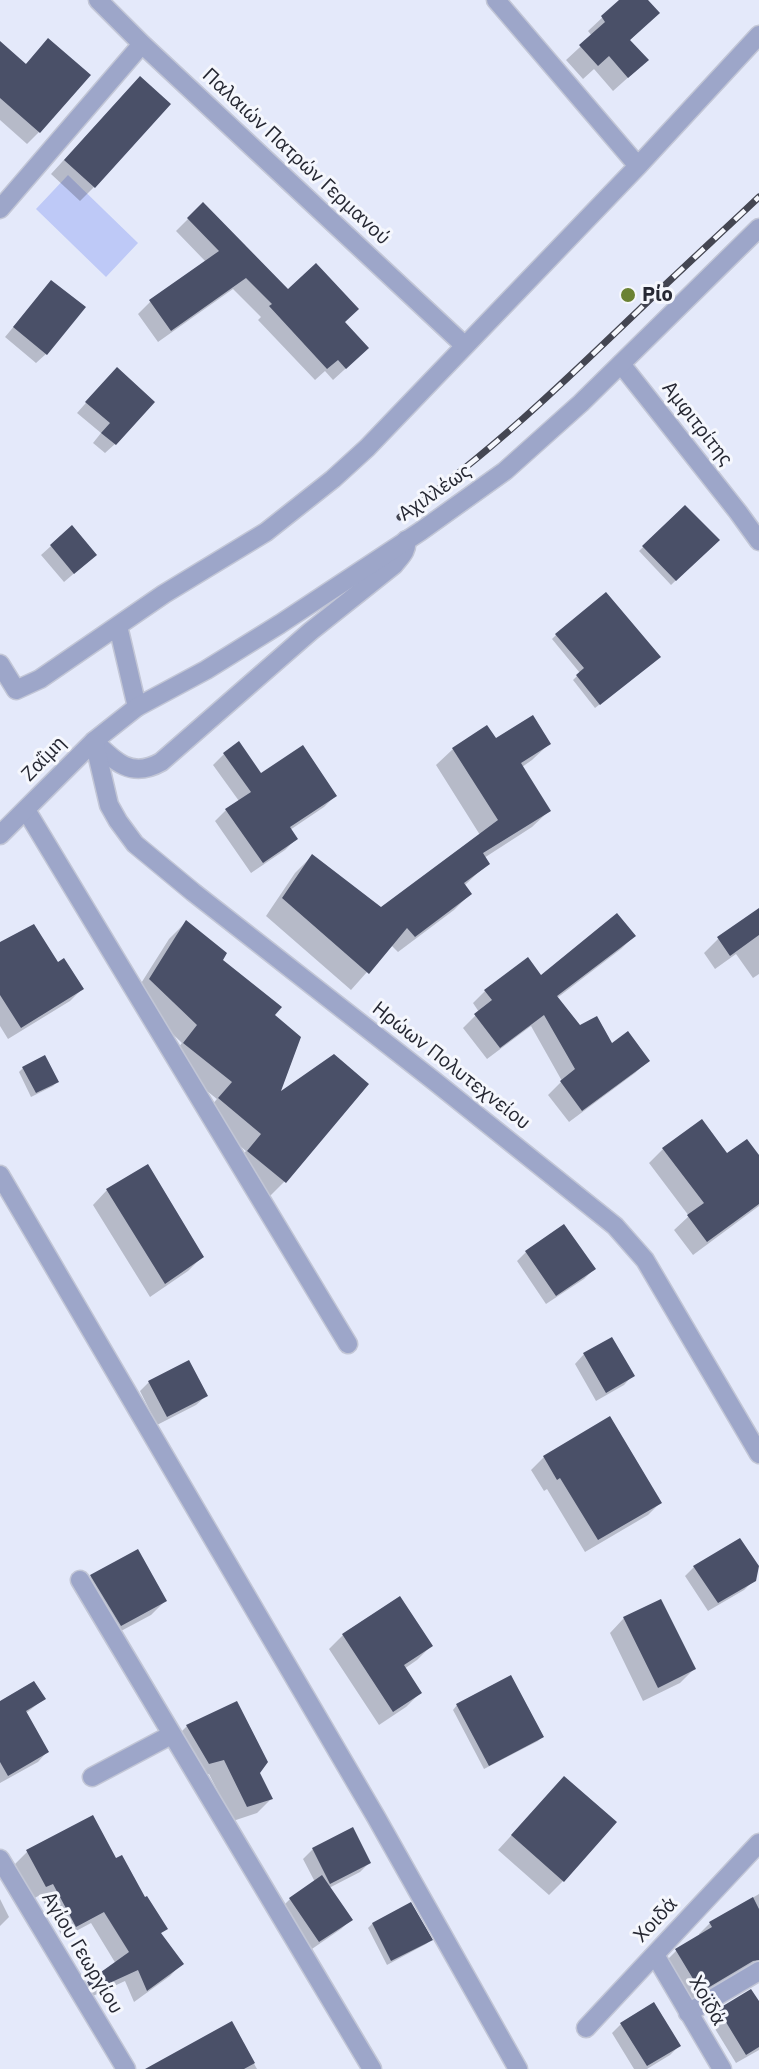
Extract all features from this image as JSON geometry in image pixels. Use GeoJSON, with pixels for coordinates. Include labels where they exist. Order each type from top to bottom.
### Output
{"type":"FeatureCollection","features":[{"type":"Feature","properties":{"kind":"street","name":"Παλαιών Πατρών Γερμανού"},"geometry":{"type":"LineString","coordinates":[[98,0],[142,44],[465,345]]}},
{"type":"Feature","properties":{"kind":"street"},"geometry":{"type":"LineString","coordinates":[[496,0],[638,166]]}},
{"type":"Feature","properties":{"kind":"street"},"geometry":{"type":"LineString","coordinates":[[0,664],[8,693],[40,679],[164,594],[266,532],[297,509],[367,448],[638,166],[759,35]]}},
{"type":"Feature","properties":{"kind":"street"},"geometry":{"type":"LineString","coordinates":[[0,209],[142,44]]}},
{"type":"Feature","properties":{"kind":"street","name":"Αχιλλέως"},"geometry":{"type":"LineString","coordinates":[[94,741],[137,707],[206,670],[280,624],[505,471],[621,364],[759,228]]}},
{"type":"Feature","properties":{"kind":"street","name":"Αμφιτρίτης"},"geometry":{"type":"LineString","coordinates":[[621,364],[759,541]]}},
{"type":"Feature","properties":{"kind":"street"},"geometry":{"type":"LineString","coordinates":[[94,741],[116,761],[133,770],[145,769],[160,762],[311,631],[394,565],[404,552],[407,545],[406,540]]}},
{"type":"Feature","properties":{"kind":"street"},"geometry":{"type":"LineString","coordinates":[[118,626],[137,707]]}},
{"type":"Feature","properties":{"kind":"street","name":"Ζαΐμη"},"geometry":{"type":"LineString","coordinates":[[0,835],[94,741]]}},
{"type":"Feature","properties":{"kind":"street","name":"Ηρώων Πολυτεχνείου"},"geometry":{"type":"LineString","coordinates":[[94,741],[109,805],[135,844],[606,1218],[628,1239],[645,1260],[759,1454]]}},
{"type":"Feature","properties":{"kind":"street"},"geometry":{"type":"LineString","coordinates":[[26,810],[348,1344]]}},
{"type":"Feature","properties":{"kind":"street"},"geometry":{"type":"LineString","coordinates":[[0,1175],[376,1817],[518,2069]]}},
{"type":"Feature","properties":{"kind":"street"},"geometry":{"type":"LineString","coordinates":[[80,1580],[372,2069]]}},
{"type":"Feature","properties":{"kind":"street"},"geometry":{"type":"LineString","coordinates":[[92,1777],[171,1735]]}},
{"type":"Feature","properties":{"kind":"street","name":"Χοιδά"},"geometry":{"type":"LineString","coordinates":[[586,2028],[759,1843]]}},
{"type":"Feature","properties":{"kind":"street","name":"Αγίου Γεωργίου"},"geometry":{"type":"LineString","coordinates":[[0,1859],[126,2069]]}},
{"type":"Feature","properties":{"kind":"street","name":"Χοϊδά"},"geometry":{"type":"LineString","coordinates":[[655,1955],[722,2069]]}},
{"type":"Feature","properties":{"kind":"street"},"geometry":{"type":"LineString","coordinates":[[688,2013],[759,1971]]}},
{"type":"Feature","properties":{"kind":"shaded area"},"geometry":{"type":"Polygon","coordinates":[[[68,175],[138,243],[106,277],[36,209],[68,175]]]}},
{"type":"Feature","properties":{"kind":"building"},"geometry":{"type":"Polygon","coordinates":[[[619,0],[648,0],[660,13],[630,40],[649,60],[628,78],[609,56],[598,66],[579,45],[605,22],[601,16],[619,0]]]}},
{"type":"Feature","properties":{"kind":"building"},"geometry":{"type":"Polygon","coordinates":[[[48,38],[91,75],[40,133],[0,98],[0,41],[26,64],[48,38]]]}},
{"type":"Feature","properties":{"kind":"building"},"geometry":{"type":"Polygon","coordinates":[[[140,76],[171,104],[95,188],[64,160],[140,76]]]}},
{"type":"Feature","properties":{"kind":"building"},"geometry":{"type":"Polygon","coordinates":[[[203,202],[288,289],[316,263],[359,309],[345,322],[369,348],[346,369],[338,360],[327,369],[269,306],[272,304],[246,278],[171,331],[149,300],[219,251],[187,218],[203,202]]]}},
{"type":"Feature","properties":{"kind":"building"},"geometry":{"type":"Polygon","coordinates":[[[51,280],[86,307],[47,355],[13,327],[51,280]]]}},
{"type":"Feature","properties":{"kind":"building"},"geometry":{"type":"Polygon","coordinates":[[[117,367],[155,402],[116,445],[101,433],[110,423],[85,402],[117,367]]]}},
{"type":"Feature","properties":{"kind":"building"},"geometry":{"type":"Polygon","coordinates":[[[685,505],[720,540],[676,581],[642,546],[685,505]]]}},
{"type":"Feature","properties":{"kind":"building"},"geometry":{"type":"Polygon","coordinates":[[[72,525],[97,555],[74,574],[50,545],[72,525]]]}},
{"type":"Feature","properties":{"kind":"building"},"geometry":{"type":"Polygon","coordinates":[[[606,592],[661,657],[600,705],[576,675],[584,668],[555,634],[606,592]]]}},
{"type":"Feature","properties":{"kind":"building"},"geometry":{"type":"Polygon","coordinates":[[[533,715],[551,744],[521,763],[551,811],[483,853],[490,864],[464,883],[472,894],[415,937],[407,928],[369,974],[282,898],[312,854],[381,907],[498,820],[452,748],[487,725],[496,738],[533,715]]]}},
{"type":"Feature","properties":{"kind":"building"},"geometry":{"type":"Polygon","coordinates":[[[239,741],[261,773],[303,745],[337,796],[290,827],[298,839],[263,863],[225,809],[251,792],[223,753],[239,741]]]}},
{"type":"Feature","properties":{"kind":"building"},"geometry":{"type":"Polygon","coordinates":[[[759,908],[759,935],[730,956],[717,937],[759,908]]]}},
{"type":"Feature","properties":{"kind":"building"},"geometry":{"type":"Polygon","coordinates":[[[617,913],[636,936],[557,996],[580,1025],[597,1016],[612,1043],[628,1031],[650,1061],[582,1111],[560,1081],[575,1069],[544,1015],[500,1048],[474,1014],[492,1000],[484,990],[528,957],[541,975],[617,913]]]}},
{"type":"Feature","properties":{"kind":"building"},"geometry":{"type":"Polygon","coordinates":[[[186,920],[227,953],[223,960],[282,1007],[275,1015],[301,1037],[281,1091],[334,1054],[369,1084],[286,1183],[247,1151],[261,1134],[218,1098],[232,1082],[183,1043],[197,1025],[149,979],[186,920]]]}},
{"type":"Feature","properties":{"kind":"building"},"geometry":{"type":"Polygon","coordinates":[[[34,924],[58,962],[64,958],[84,989],[21,1028],[0,995],[0,942],[34,924]]]}},
{"type":"Feature","properties":{"kind":"building"},"geometry":{"type":"Polygon","coordinates":[[[45,1055],[59,1082],[36,1093],[22,1067],[45,1055]]]}},
{"type":"Feature","properties":{"kind":"building"},"geometry":{"type":"Polygon","coordinates":[[[702,1119],[727,1153],[747,1139],[759,1155],[759,1204],[707,1242],[687,1215],[704,1203],[662,1148],[702,1119]]]}},
{"type":"Feature","properties":{"kind":"building"},"geometry":{"type":"Polygon","coordinates":[[[148,1164],[204,1257],[165,1284],[106,1189],[148,1164]]]}},
{"type":"Feature","properties":{"kind":"building"},"geometry":{"type":"Polygon","coordinates":[[[564,1224],[596,1269],[556,1296],[525,1251],[564,1224]]]}},
{"type":"Feature","properties":{"kind":"building"},"geometry":{"type":"Polygon","coordinates":[[[612,1337],[635,1376],[606,1393],[583,1353],[612,1337]]]}},
{"type":"Feature","properties":{"kind":"building"},"geometry":{"type":"Polygon","coordinates":[[[189,1360],[208,1396],[167,1417],[148,1381],[189,1360]]]}},
{"type":"Feature","properties":{"kind":"building"},"geometry":{"type":"Polygon","coordinates":[[[610,1416],[662,1503],[598,1540],[560,1478],[557,1480],[543,1456],[610,1416]]]}},
{"type":"Feature","properties":{"kind":"building"},"geometry":{"type":"Polygon","coordinates":[[[740,1538],[759,1566],[756,1581],[718,1603],[693,1566],[740,1538]]]}},
{"type":"Feature","properties":{"kind":"building"},"geometry":{"type":"Polygon","coordinates":[[[138,1549],[167,1601],[121,1626],[90,1575],[138,1549]]]}},
{"type":"Feature","properties":{"kind":"building"},"geometry":{"type":"Polygon","coordinates":[[[400,1596],[433,1646],[404,1665],[422,1693],[393,1712],[342,1634],[400,1596]]]}},
{"type":"Feature","properties":{"kind":"building"},"geometry":{"type":"Polygon","coordinates":[[[661,1599],[696,1669],[658,1688],[623,1617],[661,1599]]]}},
{"type":"Feature","properties":{"kind":"building"},"geometry":{"type":"Polygon","coordinates":[[[511,1675],[544,1737],[489,1766],[456,1704],[511,1675]]]}},
{"type":"Feature","properties":{"kind":"building"},"geometry":{"type":"Polygon","coordinates":[[[34,1681],[46,1699],[26,1711],[49,1752],[8,1776],[0,1762],[0,1701],[34,1681]]]}},
{"type":"Feature","properties":{"kind":"building"},"geometry":{"type":"Polygon","coordinates":[[[237,1701],[268,1762],[260,1773],[273,1799],[247,1807],[224,1760],[209,1764],[186,1725],[237,1701]]]}},
{"type":"Feature","properties":{"kind":"building"},"geometry":{"type":"Polygon","coordinates":[[[564,1776],[617,1822],[564,1882],[511,1835],[564,1776]]]}},
{"type":"Feature","properties":{"kind":"building"},"geometry":{"type":"Polygon","coordinates":[[[93,1815],[116,1858],[122,1855],[145,1897],[147,1896],[168,1929],[161,1933],[184,1964],[147,1991],[138,1970],[92,1991],[87,1982],[129,1952],[104,1912],[76,1927],[53,1884],[46,1887],[26,1850],[93,1815]]]}},
{"type":"Feature","properties":{"kind":"building"},"geometry":{"type":"Polygon","coordinates":[[[353,1827],[371,1863],[330,1884],[312,1848],[353,1827]]]}},
{"type":"Feature","properties":{"kind":"building"},"geometry":{"type":"Polygon","coordinates":[[[322,1875],[353,1920],[319,1942],[289,1898],[322,1875]]]}},
{"type":"Feature","properties":{"kind":"building"},"geometry":{"type":"Polygon","coordinates":[[[753,1897],[759,1909],[759,1960],[753,1961],[701,1992],[675,1949],[712,1927],[709,1922],[753,1897]]]}},
{"type":"Feature","properties":{"kind":"building"},"geometry":{"type":"Polygon","coordinates":[[[411,1902],[433,1940],[391,1961],[372,1923],[411,1902]]]}},
{"type":"Feature","properties":{"kind":"building"},"geometry":{"type":"Polygon","coordinates":[[[751,1989],[759,2001],[759,2047],[746,2055],[718,2009],[751,1989]]]}},
{"type":"Feature","properties":{"kind":"building"},"geometry":{"type":"Polygon","coordinates":[[[654,2002],[681,2046],[647,2066],[620,2023],[654,2002]]]}},
{"type":"Feature","properties":{"kind":"building"},"geometry":{"type":"Polygon","coordinates":[[[232,2021],[255,2063],[244,2069],[145,2069],[232,2021]]]}},
{"type":"Feature","properties":{"kind":"railway"},"geometry":{"type":"LineString","coordinates":[[400,517],[432,494],[524,418],[759,197]]}},
{"type":"Feature","properties":{"kind":"place","name":"Ρίο"},"geometry":{"type":"Point","coordinates":[628,295]}}]}
